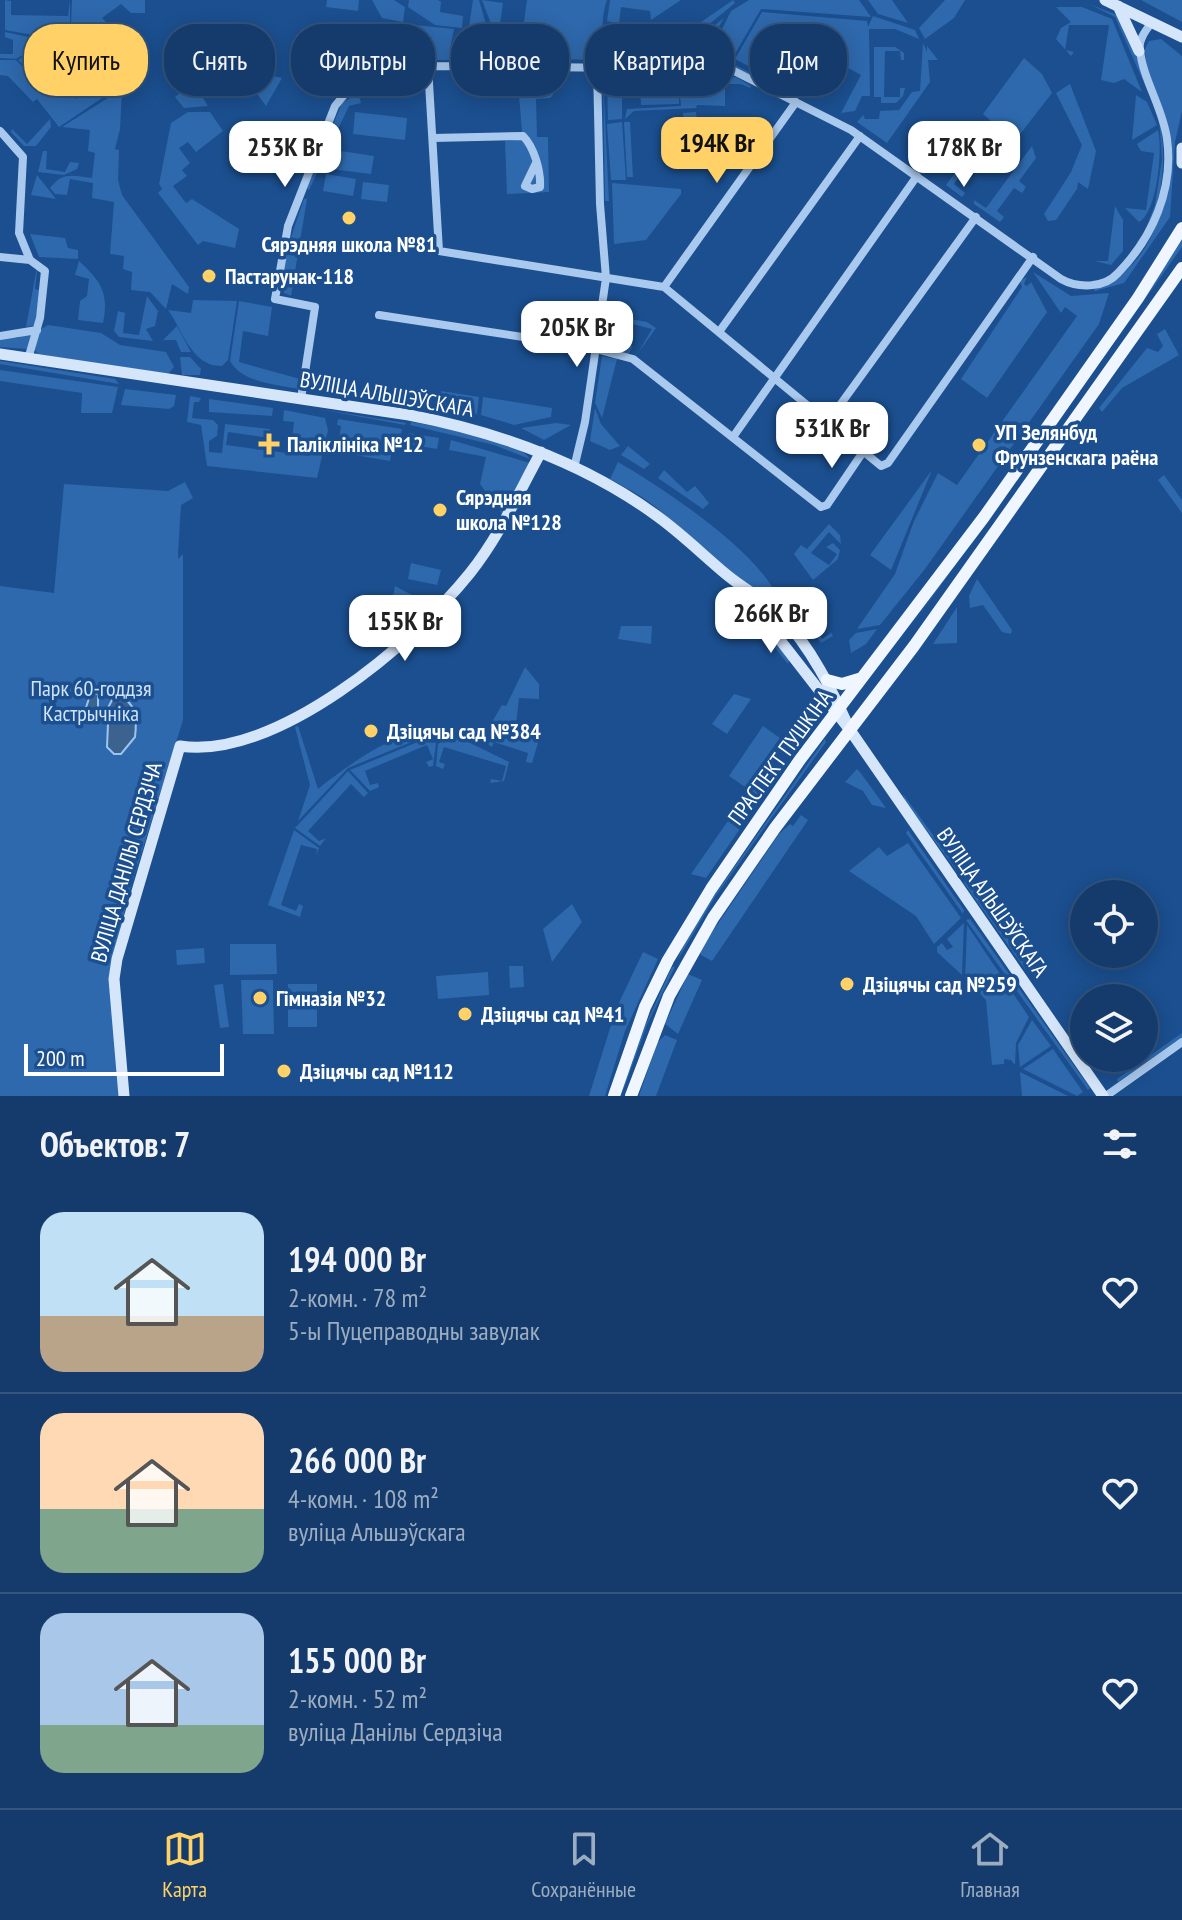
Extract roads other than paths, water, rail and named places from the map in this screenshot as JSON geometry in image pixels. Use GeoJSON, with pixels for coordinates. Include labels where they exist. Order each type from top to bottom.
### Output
{"type":"FeatureCollection","features":[{"type":"Feature","properties":{"kind":"main road"},"geometry":{"type":"LineString","coordinates":[[1105,0],[1182,37]]}},
{"type":"Feature","properties":{"kind":"main road"},"geometry":{"type":"LineString","coordinates":[[1117,5],[1139,51]]}},
{"type":"Feature","properties":{"kind":"main road"},"geometry":{"type":"LineString","coordinates":[[1152,22],[1182,44]]}},
{"type":"Feature","properties":{"kind":"main road"},"geometry":{"type":"LineString","coordinates":[[1182,148],[1182,163]]}},
{"type":"Feature","properties":{"kind":"main road","name":"ПРАСПЕКТ ПУШКІНА"},"geometry":{"type":"LineString","coordinates":[[614,1096],[645,1007],[676,945],[711,889],[838,710],[984,517],[1138,298],[1182,228]]}},
{"type":"Feature","properties":{"kind":"main road","name":"ПРАСПЕКТ ПУШКІНА"},"geometry":{"type":"LineString","coordinates":[[631,1096],[655,1027],[683,967],[775,828],[914,646],[1182,268]]}},
{"type":"Feature","properties":{"kind":"main road","name":"ВУЛІЦА АЛЬШЭЎСКАГА"},"geometry":{"type":"LineString","coordinates":[[0,354],[452,423],[541,452],[656,515],[780,615],[827,680],[838,710]]}},
{"type":"Feature","properties":{"kind":"main road","name":"ВУЛІЦА ДАНІЛЫ СЕРДЗІЧА"},"geometry":{"type":"LineString","coordinates":[[124,1096],[114,979],[117,959],[180,746],[230,742],[264,735],[304,714],[385,658],[469,576],[541,452]]}},
{"type":"Feature","properties":{"kind":"main road","name":"ВУЛІЦА АЛЬШЭЎСКАГА"},"geometry":{"type":"LineString","coordinates":[[729,576],[838,710],[1105,1096]]}},
{"type":"Feature","properties":{"kind":"main road"},"geometry":{"type":"LineString","coordinates":[[898,632],[900,642],[914,646]]}},
{"type":"Feature","properties":{"kind":"main road"},"geometry":{"type":"LineString","coordinates":[[827,680],[850,684],[865,677]]}},
{"type":"Feature","properties":{"kind":"street"},"geometry":{"type":"LineString","coordinates":[[734,71],[860,136],[1070,284],[1104,282],[1124,267],[1155,225],[1168,141],[1139,51],[1152,22]]}},
{"type":"Feature","properties":{"kind":"street"},"geometry":{"type":"LineString","coordinates":[[435,66],[585,67]]}},
{"type":"Feature","properties":{"kind":"street"},"geometry":{"type":"LineString","coordinates":[[301,399],[315,307],[275,299],[288,226],[344,96]]}},
{"type":"Feature","properties":{"kind":"street"},"geometry":{"type":"LineString","coordinates":[[430,96],[438,249],[444,254],[664,287],[881,466],[888,463],[1033,257]]}},
{"type":"Feature","properties":{"kind":"street"},"geometry":{"type":"LineString","coordinates":[[574,468],[580,453],[606,278],[600,204],[598,96]]}},
{"type":"Feature","properties":{"kind":"street"},"geometry":{"type":"LineString","coordinates":[[664,287],[796,102]]}},
{"type":"Feature","properties":{"kind":"street"},"geometry":{"type":"LineString","coordinates":[[0,131],[23,157],[19,233],[30,260]]}},
{"type":"Feature","properties":{"kind":"street"},"geometry":{"type":"LineString","coordinates":[[433,138],[523,136],[530,143],[536,163]]}},
{"type":"Feature","properties":{"kind":"street"},"geometry":{"type":"LineString","coordinates":[[719,332],[860,136]]}},
{"type":"Feature","properties":{"kind":"street"},"geometry":{"type":"LineString","coordinates":[[733,437],[917,176]]}},
{"type":"Feature","properties":{"kind":"street"},"geometry":{"type":"LineString","coordinates":[[827,423],[976,217]]}},
{"type":"Feature","properties":{"kind":"street"},"geometry":{"type":"LineString","coordinates":[[0,257],[30,260],[45,271],[37,330],[28,359]]}},
{"type":"Feature","properties":{"kind":"street"},"geometry":{"type":"LineString","coordinates":[[379,315],[596,348],[644,365],[815,504],[827,505],[863,452]]}},
{"type":"Feature","properties":{"kind":"street"},"geometry":{"type":"LineString","coordinates":[[0,336],[37,330]]}},
{"type":"Feature","properties":{"kind":"street"},"geometry":{"type":"LineString","coordinates":[[1105,1096],[1182,1042]]}},
{"type":"Feature","properties":{"kind":"waterway"},"geometry":{"type":"LineString","coordinates":[[81,695],[87,696]]}},
{"type":"Feature","properties":{"kind":"place","name":"Сярэдняя школа №81"},"geometry":{"type":"Point","coordinates":[349,218]}},
{"type":"Feature","properties":{"kind":"place","name":"Пастарунак-118"},"geometry":{"type":"Point","coordinates":[209,276]}},
{"type":"Feature","properties":{"kind":"place","name":"Паліклініка №12"},"geometry":{"type":"Point","coordinates":[269,444]}},
{"type":"Feature","properties":{"kind":"place","name":"УП Зелянбуд Фрунзенскага раёна"},"geometry":{"type":"Point","coordinates":[979,445]}},
{"type":"Feature","properties":{"kind":"place","name":"Сярэдняя школа №128"},"geometry":{"type":"Point","coordinates":[440,510]}},
{"type":"Feature","properties":{"kind":"place","name":"Дзіцячы сад №384"},"geometry":{"type":"Point","coordinates":[371,731]}},
{"type":"Feature","properties":{"kind":"place","name":"Дзіцячы сад №259"},"geometry":{"type":"Point","coordinates":[847,984]}},
{"type":"Feature","properties":{"kind":"place","name":"Гімназія №32"},"geometry":{"type":"Point","coordinates":[260,998]}},
{"type":"Feature","properties":{"kind":"place","name":"Дзіцячы сад №41"},"geometry":{"type":"Point","coordinates":[465,1014]}},
{"type":"Feature","properties":{"kind":"place","name":"Дзіцячы сад №112"},"geometry":{"type":"Point","coordinates":[284,1071]}},
{"type":"Feature","properties":{"kind":"park label","name":"Парк 60-годдзя Кастрычніка"},"geometry":{"type":"Point","coordinates":[91,700]}}]}
